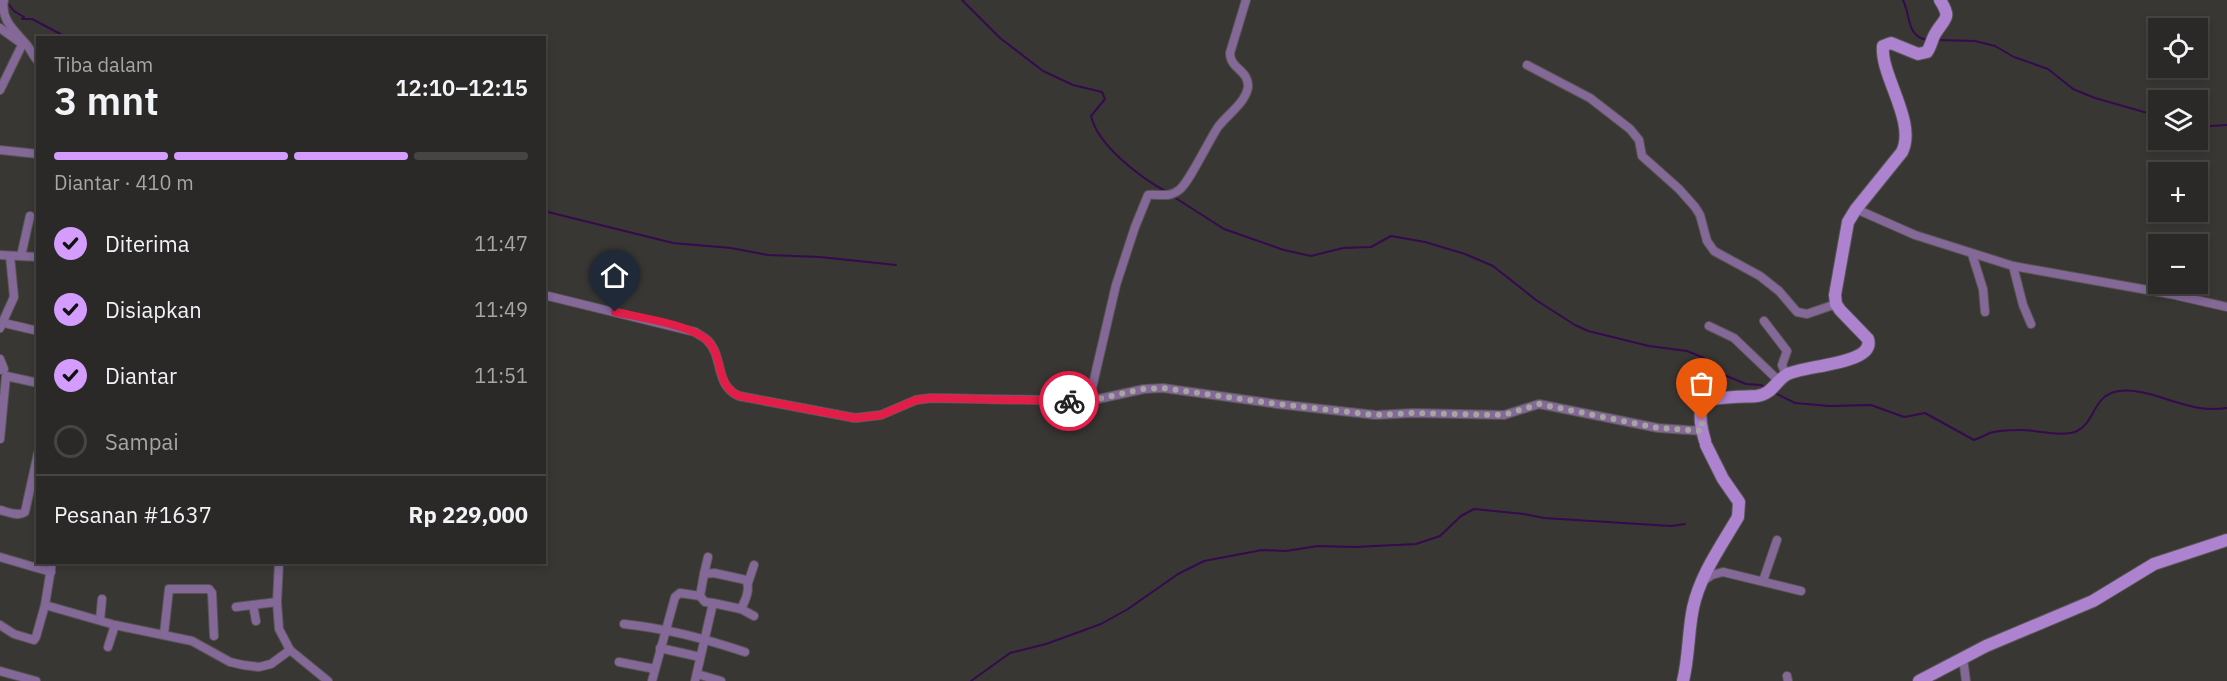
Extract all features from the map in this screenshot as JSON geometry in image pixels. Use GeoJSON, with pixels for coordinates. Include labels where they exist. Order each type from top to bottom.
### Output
{"type":"FeatureCollection","features":[{"type":"Feature","properties":{"kind":"street"},"geometry":{"type":"LineString","coordinates":[[4,0],[1,8],[3,18],[30,49],[35,59]]}},
{"type":"Feature","properties":{"kind":"street"},"geometry":{"type":"LineString","coordinates":[[1089,401],[1116,285],[1131,236],[1148,195],[1166,196],[1182,188],[1218,128],[1233,109],[1245,99],[1248,81],[1246,75],[1233,64],[1230,53],[1246,0]]}},
{"type":"Feature","properties":{"kind":"street"},"geometry":{"type":"LineString","coordinates":[[1683,681],[1694,606],[1702,582],[1740,510],[1737,497],[1722,479],[1704,439],[1703,405],[1705,402],[1717,399],[1759,396],[1768,393],[1782,378],[1846,360],[1866,351],[1869,347],[1868,339],[1836,304],[1836,288],[1848,222],[1902,152],[1906,141],[1898,101],[1884,58],[1883,45],[1890,43],[1918,54],[1927,52],[1934,34],[1947,18],[1947,11],[1940,0]]}},
{"type":"Feature","properties":{"kind":"street"},"geometry":{"type":"LineString","coordinates":[[0,28],[22,45],[35,59]]}},
{"type":"Feature","properties":{"kind":"street"},"geometry":{"type":"LineString","coordinates":[[0,90],[22,45]]}},
{"type":"Feature","properties":{"kind":"street"},"geometry":{"type":"LineString","coordinates":[[1527,65],[1590,98],[1630,129],[1639,140],[1642,156],[1679,189],[1695,207],[1700,215],[1707,241],[1714,251],[1760,276],[1779,291],[1797,312],[1807,314],[1836,304]]}},
{"type":"Feature","properties":{"kind":"street"},"geometry":{"type":"LineString","coordinates":[[0,150],[36,154]]}},
{"type":"Feature","properties":{"kind":"street"},"geometry":{"type":"LineString","coordinates":[[1856,209],[1915,235],[2013,266],[2148,290]]}},
{"type":"Feature","properties":{"kind":"street"},"geometry":{"type":"LineString","coordinates":[[21,256],[30,216]]}},
{"type":"Feature","properties":{"kind":"street"},"geometry":{"type":"LineString","coordinates":[[1972,254],[1983,289],[1985,312]]}},
{"type":"Feature","properties":{"kind":"street"},"geometry":{"type":"LineString","coordinates":[[0,255],[36,258]]}},
{"type":"Feature","properties":{"kind":"street"},"geometry":{"type":"LineString","coordinates":[[10,256],[14,297],[2,325],[36,331]]}},
{"type":"Feature","properties":{"kind":"street"},"geometry":{"type":"LineString","coordinates":[[2013,266],[2023,305],[2031,324]]}},
{"type":"Feature","properties":{"kind":"street"},"geometry":{"type":"LineString","coordinates":[[2170,294],[2227,307]]}},
{"type":"Feature","properties":{"kind":"street"},"geometry":{"type":"LineString","coordinates":[[546,296],[695,332],[708,340],[713,348],[726,388],[731,393],[845,417],[881,415],[916,400],[931,398],[1089,401],[1143,389],[1163,388],[1376,415],[1413,413],[1504,415],[1539,404],[1704,439]]}},
{"type":"Feature","properties":{"kind":"street"},"geometry":{"type":"LineString","coordinates":[[1764,321],[1787,351],[1782,365],[1782,378]]}},
{"type":"Feature","properties":{"kind":"street"},"geometry":{"type":"LineString","coordinates":[[1709,326],[1734,338],[1782,378]]}},
{"type":"Feature","properties":{"kind":"street"},"geometry":{"type":"LineString","coordinates":[[0,359],[3,372],[0,439]]}},
{"type":"Feature","properties":{"kind":"street"},"geometry":{"type":"LineString","coordinates":[[3,372],[36,382]]}},
{"type":"Feature","properties":{"kind":"street"},"geometry":{"type":"LineString","coordinates":[[0,510],[14,514],[25,512],[36,462]]}},
{"type":"Feature","properties":{"kind":"street"},"geometry":{"type":"LineString","coordinates":[[1763,581],[1777,540]]}},
{"type":"Feature","properties":{"kind":"street"},"geometry":{"type":"LineString","coordinates":[[1918,681],[2000,639],[2093,601],[2167,558],[2227,540]]}},
{"type":"Feature","properties":{"kind":"street"},"geometry":{"type":"LineString","coordinates":[[0,557],[51,572]]}},
{"type":"Feature","properties":{"kind":"street"},"geometry":{"type":"LineString","coordinates":[[700,596],[708,557]]}},
{"type":"Feature","properties":{"kind":"street"},"geometry":{"type":"LineString","coordinates":[[0,625],[14,634],[34,640],[45,605],[52,564]]}},
{"type":"Feature","properties":{"kind":"street"},"geometry":{"type":"LineString","coordinates":[[279,564],[277,602],[279,629],[290,650],[328,681]]}},
{"type":"Feature","properties":{"kind":"street"},"geometry":{"type":"LineString","coordinates":[[741,609],[754,565]]}},
{"type":"Feature","properties":{"kind":"street"},"geometry":{"type":"LineString","coordinates":[[1702,582],[1712,575],[1723,572],[1801,591]]}},
{"type":"Feature","properties":{"kind":"street"},"geometry":{"type":"LineString","coordinates":[[704,574],[714,573],[746,580],[748,583]]}},
{"type":"Feature","properties":{"kind":"street"},"geometry":{"type":"LineString","coordinates":[[164,634],[169,589],[209,589],[212,593],[214,636]]}},
{"type":"Feature","properties":{"kind":"street"},"geometry":{"type":"LineString","coordinates":[[651,681],[676,595],[680,593],[700,596],[705,602],[741,609],[754,616]]}},
{"type":"Feature","properties":{"kind":"street"},"geometry":{"type":"LineString","coordinates":[[100,620],[102,599]]}},
{"type":"Feature","properties":{"kind":"street"},"geometry":{"type":"LineString","coordinates":[[236,607],[277,602]]}},
{"type":"Feature","properties":{"kind":"street"},"geometry":{"type":"LineString","coordinates":[[714,603],[696,677],[721,681]]}},
{"type":"Feature","properties":{"kind":"street"},"geometry":{"type":"LineString","coordinates":[[253,604],[256,621]]}},
{"type":"Feature","properties":{"kind":"street"},"geometry":{"type":"LineString","coordinates":[[45,605],[116,625],[198,643],[230,662],[243,665],[259,667],[271,664],[290,650]]}},
{"type":"Feature","properties":{"kind":"street"},"geometry":{"type":"LineString","coordinates":[[624,624],[666,629],[745,652]]}},
{"type":"Feature","properties":{"kind":"street"},"geometry":{"type":"LineString","coordinates":[[108,647],[116,625]]}},
{"type":"Feature","properties":{"kind":"street"},"geometry":{"type":"LineString","coordinates":[[660,648],[700,657]]}},
{"type":"Feature","properties":{"kind":"street"},"geometry":{"type":"LineString","coordinates":[[1963,658],[1966,681]]}},
{"type":"Feature","properties":{"kind":"street"},"geometry":{"type":"LineString","coordinates":[[619,662],[655,669]]}},
{"type":"Feature","properties":{"kind":"street"},"geometry":{"type":"LineString","coordinates":[[0,671],[36,681]]}},
{"type":"Feature","properties":{"kind":"waterway"},"geometry":{"type":"LineString","coordinates":[[962,0],[1000,38],[1043,71],[1073,85],[1102,92],[1105,99],[1091,116],[1102,139],[1133,170],[1167,192]]}},
{"type":"Feature","properties":{"kind":"waterway"},"geometry":{"type":"LineString","coordinates":[[1903,0],[1912,30],[1920,38],[1927,40]]}},
{"type":"Feature","properties":{"kind":"waterway"},"geometry":{"type":"LineString","coordinates":[[6,1],[14,11],[24,17],[22,19],[32,19],[64,36]]}},
{"type":"Feature","properties":{"kind":"waterway"},"geometry":{"type":"LineString","coordinates":[[1938,40],[1975,41],[1995,46],[2014,57],[2048,69],[2073,89],[2095,98],[2148,113]]}},
{"type":"Feature","properties":{"kind":"waterway"},"geometry":{"type":"LineString","coordinates":[[2208,126],[2227,125]]}},
{"type":"Feature","properties":{"kind":"waterway"},"geometry":{"type":"LineString","coordinates":[[1174,197],[1224,229],[1284,250],[1311,256],[1343,248],[1371,247],[1391,236],[1425,242],[1465,254],[1493,266],[1536,300],[1588,331],[1649,346],[1687,351],[1704,358],[1722,374],[1746,384],[1761,385],[1766,388]]}},
{"type":"Feature","properties":{"kind":"waterway"},"geometry":{"type":"LineString","coordinates":[[546,211],[673,243],[731,248],[768,255],[820,257],[896,265]]}},
{"type":"Feature","properties":{"kind":"waterway"},"geometry":{"type":"LineString","coordinates":[[1773,392],[1795,403],[1829,406],[1871,405],[1904,417],[1925,413],[1974,440],[2004,430],[2064,434],[2077,431],[2088,422],[2104,397],[2119,391],[2145,393],[2198,408],[2227,408]]}},
{"type":"Feature","properties":{"kind":"waterway"},"geometry":{"type":"LineString","coordinates":[[971,681],[1010,653],[1046,644],[1101,624],[1128,609],[1178,574],[1204,561],[1262,550],[1286,551],[1318,546],[1416,544],[1440,536],[1461,516],[1474,509],[1544,518],[1671,526],[1685,524]]}},
{"type":"Feature","properties":{"kind":"way so far"},"geometry":{"type":"LineString","coordinates":[[1069,401],[1089,401],[1143,389],[1163,388],[1376,415],[1413,413],[1504,415],[1539,404],[1658,428],[1702,431],[1702,420]]}},
{"type":"Feature","properties":{"kind":"route"},"geometry":{"type":"LineString","coordinates":[[615,312],[684,328],[708,340],[713,348],[726,388],[731,393],[845,417],[881,415],[916,400],[931,398],[1069,401]]}}]}
